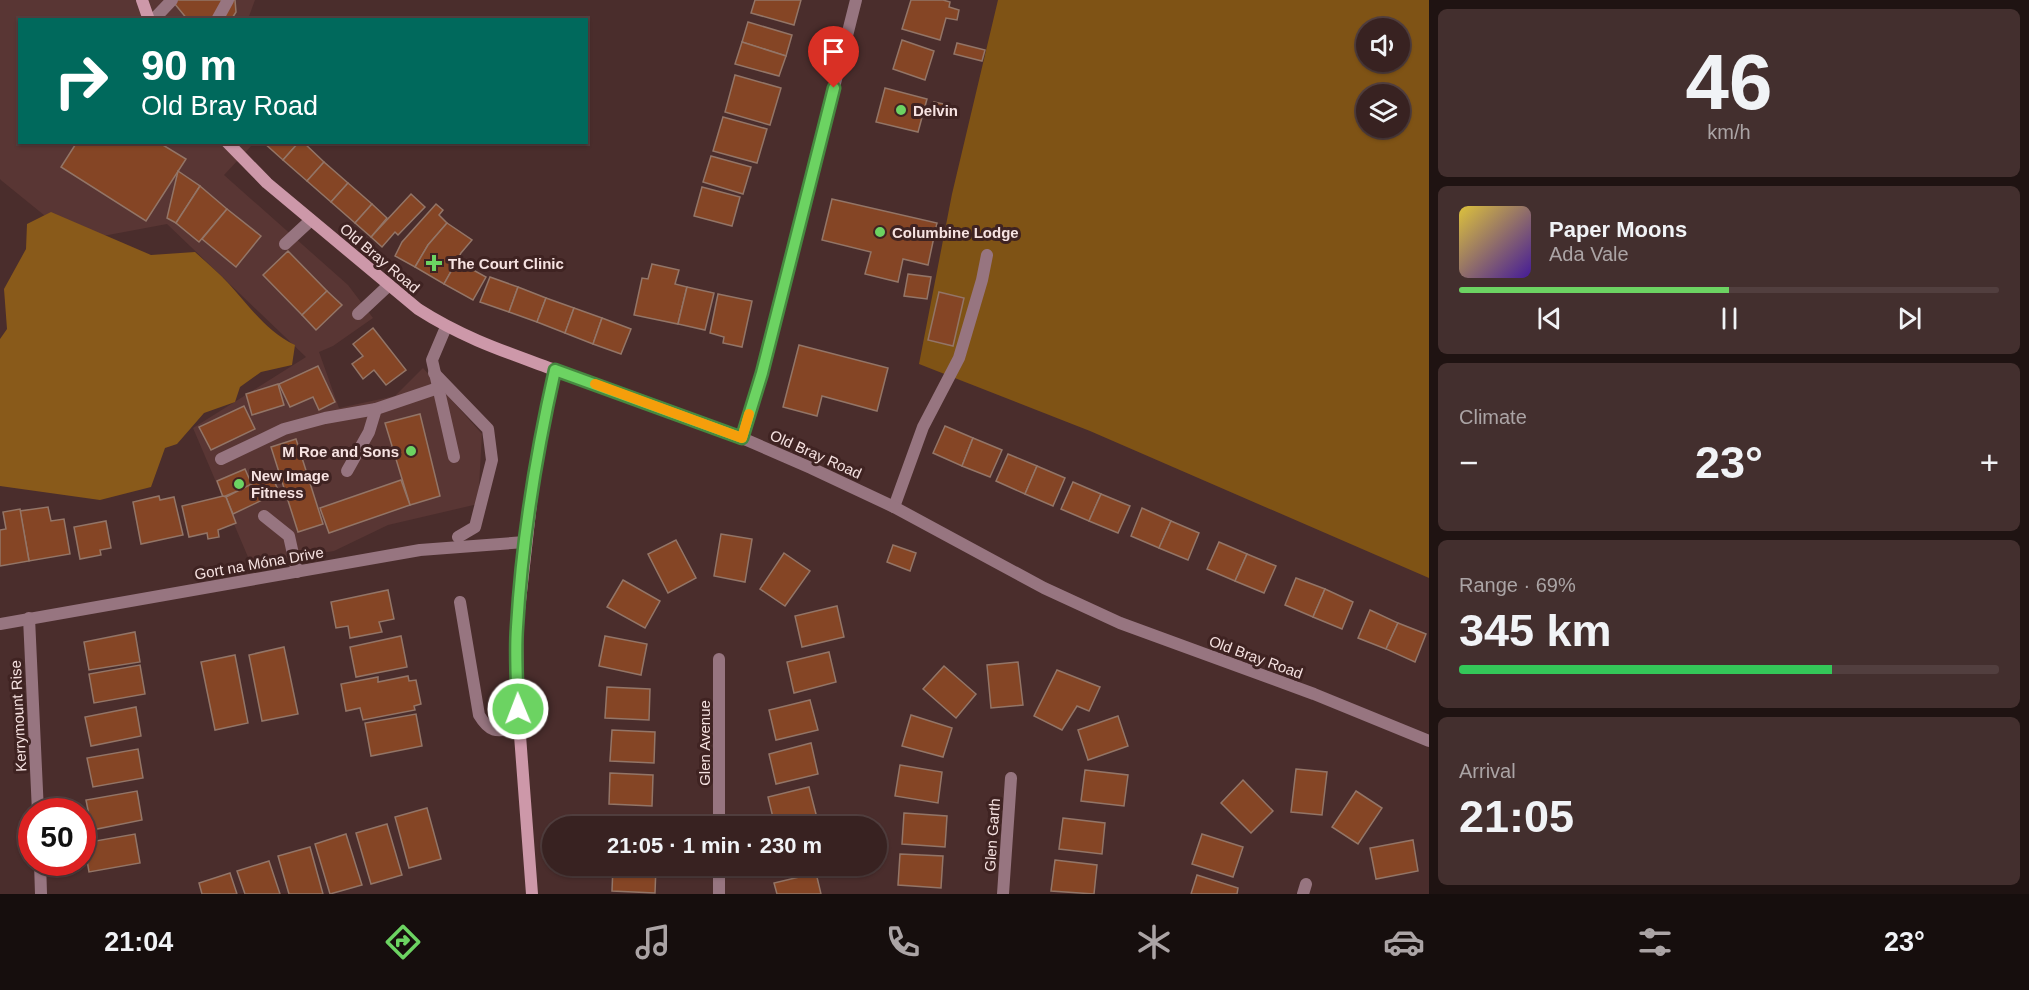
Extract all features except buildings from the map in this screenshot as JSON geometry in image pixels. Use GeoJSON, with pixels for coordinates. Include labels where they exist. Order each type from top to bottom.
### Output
{"type":"FeatureCollection","features":[{"type":"Feature","properties":{"kind":"main road"},"geometry":{"type":"LineString","coordinates":[[142,0],[150,18]]}},
{"type":"Feature","properties":{"kind":"main road","name":"Old Bray Road"},"geometry":{"type":"LineString","coordinates":[[229,144],[267,183],[418,309],[446,327],[480,343],[555,370]]}},
{"type":"Feature","properties":{"kind":"main road"},"geometry":{"type":"LineString","coordinates":[[532,894],[519,728],[517,628],[535,467],[555,370]]}},
{"type":"Feature","properties":{"kind":"street"},"geometry":{"type":"LineString","coordinates":[[153,18],[172,0]]}},
{"type":"Feature","properties":{"kind":"street"},"geometry":{"type":"LineString","coordinates":[[217,18],[228,0]]}},
{"type":"Feature","properties":{"kind":"street"},"geometry":{"type":"LineString","coordinates":[[742,438],[762,373],[856,0]]}},
{"type":"Feature","properties":{"kind":"street"},"geometry":{"type":"LineString","coordinates":[[285,244],[311,220]]}},
{"type":"Feature","properties":{"kind":"street"},"geometry":{"type":"LineString","coordinates":[[894,507],[923,427],[959,358],[987,255]]}},
{"type":"Feature","properties":{"kind":"street"},"geometry":{"type":"LineString","coordinates":[[358,314],[389,285]]}},
{"type":"Feature","properties":{"kind":"street"},"geometry":{"type":"LineString","coordinates":[[446,327],[432,360],[454,457]]}},
{"type":"Feature","properties":{"kind":"street","name":"Old Bray Road"},"geometry":{"type":"LineString","coordinates":[[555,370],[742,438],[894,507],[1044,588],[1120,623],[1314,694],[1429,741]]}},
{"type":"Feature","properties":{"kind":"street"},"geometry":{"type":"LineString","coordinates":[[434,373],[488,429],[492,460],[474,527],[458,537]]}},
{"type":"Feature","properties":{"kind":"street"},"geometry":{"type":"LineString","coordinates":[[221,459],[284,429],[325,418],[376,409],[438,388]]}},
{"type":"Feature","properties":{"kind":"street"},"geometry":{"type":"LineString","coordinates":[[347,471],[369,432],[376,409]]}},
{"type":"Feature","properties":{"kind":"street"},"geometry":{"type":"LineString","coordinates":[[264,516],[289,536],[297,572]]}},
{"type":"Feature","properties":{"kind":"street","name":"Gort na Móna Drive"},"geometry":{"type":"LineString","coordinates":[[0,624],[420,550],[525,542]]}},
{"type":"Feature","properties":{"kind":"street"},"geometry":{"type":"LineString","coordinates":[[460,603],[479,715],[486,727],[496,731],[519,728]]}},
{"type":"Feature","properties":{"kind":"street","name":"Kerrymount Rise"},"geometry":{"type":"LineString","coordinates":[[29,618],[37,798]]}},
{"type":"Feature","properties":{"kind":"street","name":"Glen Avenue"},"geometry":{"type":"LineString","coordinates":[[719,659],[719,816]]}},
{"type":"Feature","properties":{"kind":"street","name":"Glen Garth"},"geometry":{"type":"LineString","coordinates":[[1003,894],[1011,778]]}},
{"type":"Feature","properties":{"kind":"street"},"geometry":{"type":"LineString","coordinates":[[40,876],[41,894]]}},
{"type":"Feature","properties":{"kind":"street"},"geometry":{"type":"LineString","coordinates":[[719,876],[719,894]]}},
{"type":"Feature","properties":{"kind":"shaded area"},"geometry":{"type":"Polygon","coordinates":[[[0,0],[255,0],[248,18],[18,18],[18,144],[253,144],[224,175],[348,285],[373,318],[333,346],[319,352],[339,408],[395,396],[423,368],[482,434],[478,504],[388,525],[334,551],[251,564],[193,428],[306,357],[167,224],[76,241],[0,179],[0,0]]]}},
{"type":"Feature","properties":{"kind":"shaded area"},"geometry":{"type":"Polygon","coordinates":[[[998,0],[1429,0],[1429,578],[1090,431],[919,364],[952,194],[998,0]]]}},
{"type":"Feature","properties":{"kind":"shaded area"},"geometry":{"type":"Polygon","coordinates":[[[51,212],[151,255],[195,252],[225,280],[267,326],[295,345],[292,365],[261,372],[240,387],[235,402],[204,413],[177,444],[165,448],[151,487],[100,500],[0,486],[0,339],[7,329],[4,289],[26,249],[27,224],[51,212]]]}},
{"type":"Feature","properties":{"kind":"slow traffic"},"geometry":{"type":"LineString","coordinates":[[595,384],[742,438],[749,414]]}},
{"type":"Feature","properties":{"kind":"place","name":"Delvin"},"geometry":{"type":"Point","coordinates":[901,110]}},
{"type":"Feature","properties":{"kind":"place","name":"Columbine Lodge"},"geometry":{"type":"Point","coordinates":[880,232]}},
{"type":"Feature","properties":{"kind":"place","name":"The Court Clinic"},"geometry":{"type":"Point","coordinates":[434,263]}},
{"type":"Feature","properties":{"kind":"place","name":"M Roe and Sons"},"geometry":{"type":"Point","coordinates":[411,451]}},
{"type":"Feature","properties":{"kind":"place","name":"New Image Fitness"},"geometry":{"type":"Point","coordinates":[239,484]}},
{"type":"Feature","properties":{"kind":"route"},"geometry":{"type":"LineString","coordinates":[[518,709],[517,628],[525,542],[535,467],[555,370],[742,438],[762,373],[834,88]]}}]}
